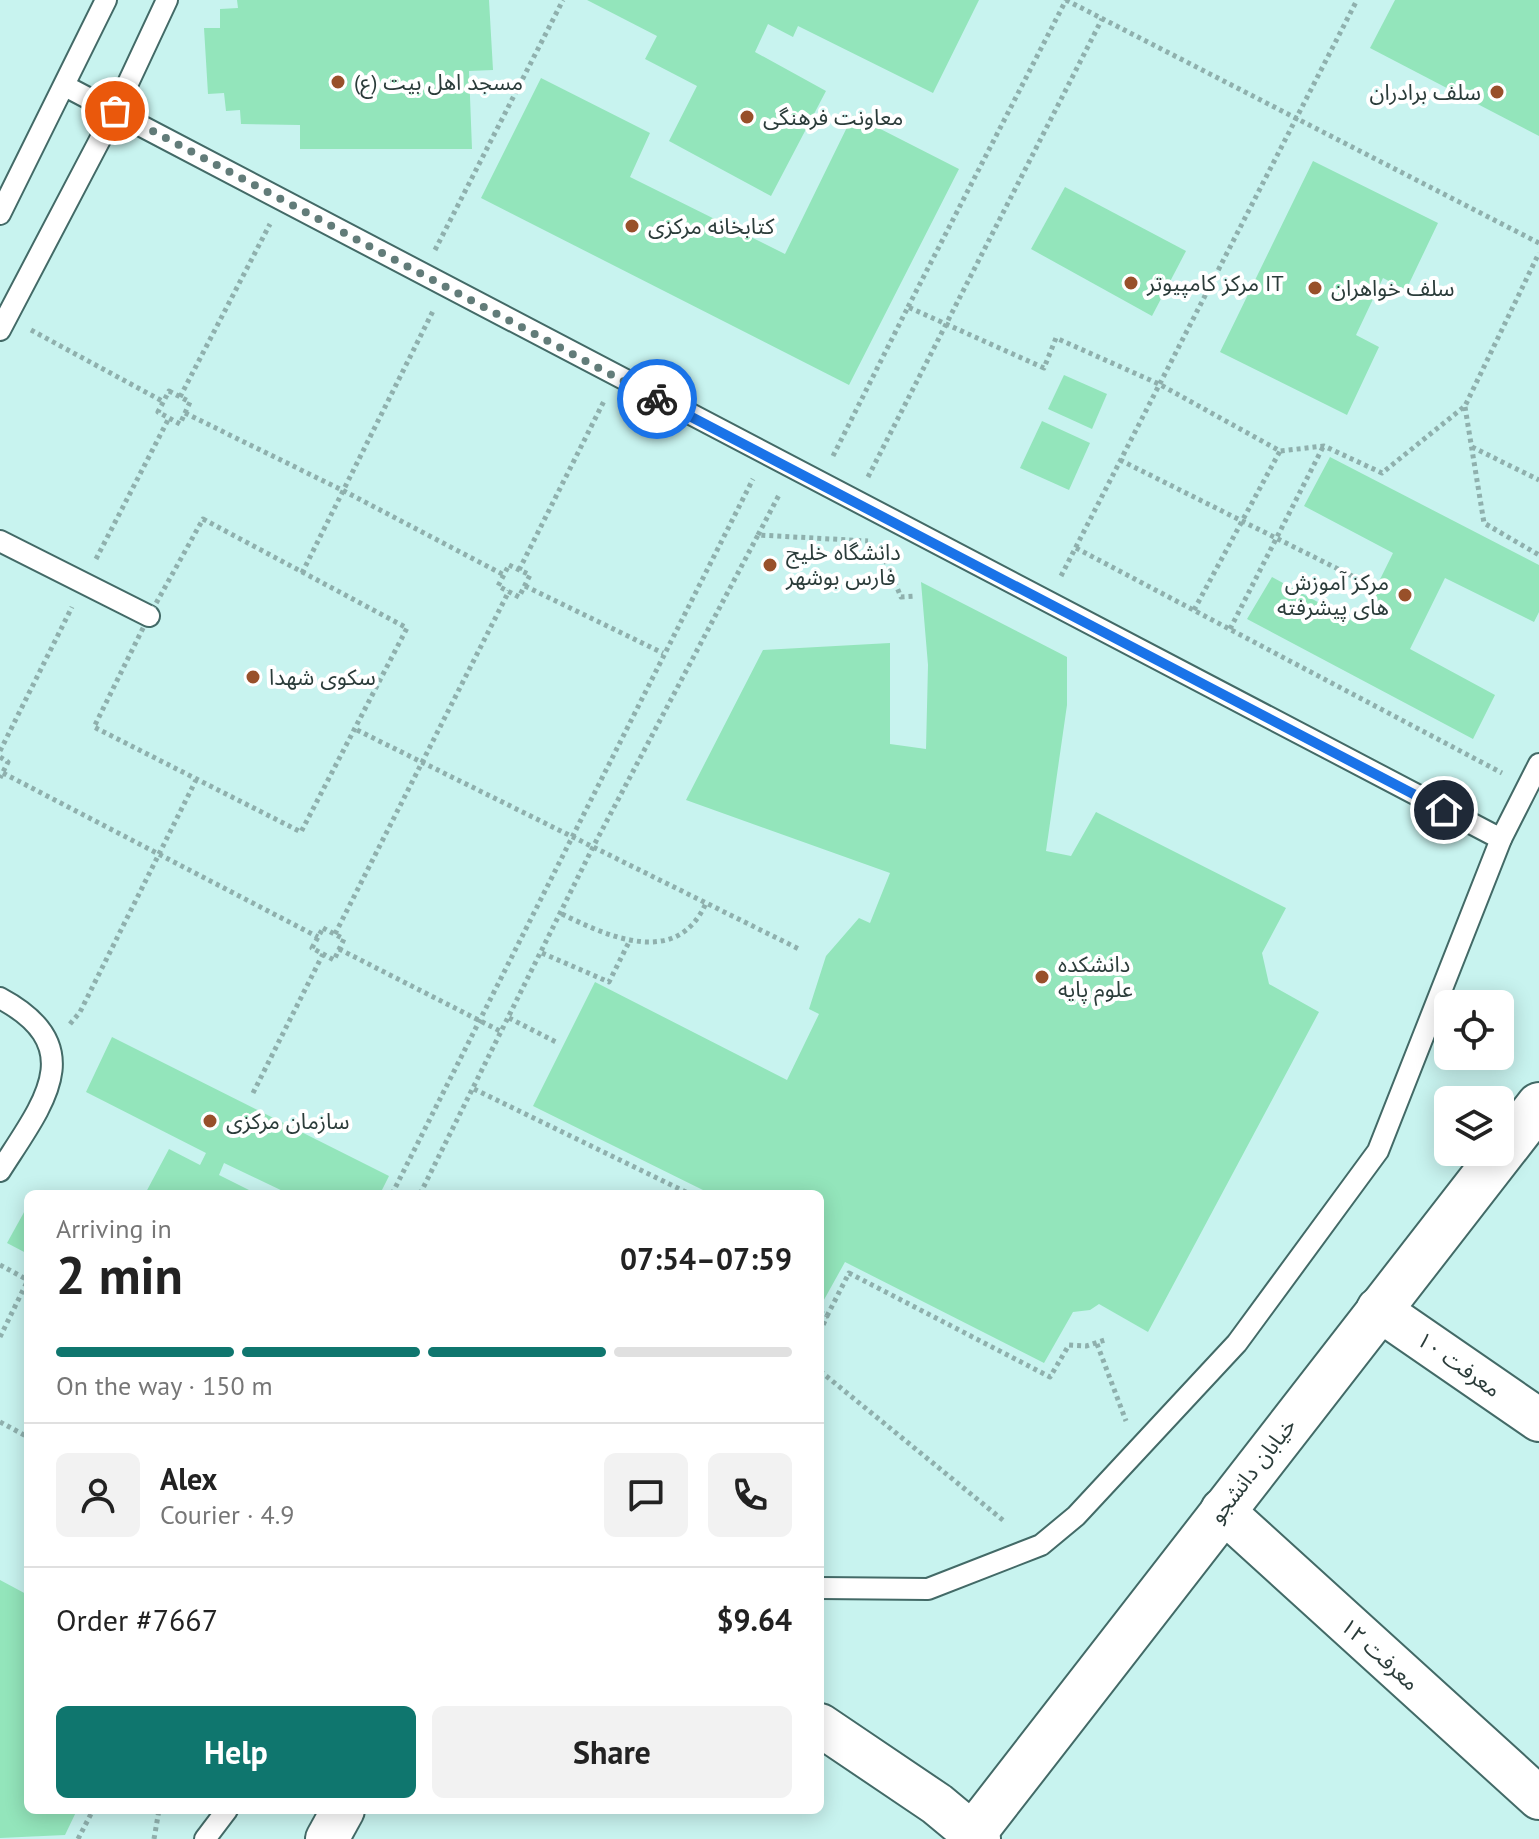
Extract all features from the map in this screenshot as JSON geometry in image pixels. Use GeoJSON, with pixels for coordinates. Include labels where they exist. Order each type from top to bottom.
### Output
{"type":"FeatureCollection","features":[{"type":"Feature","properties":{"kind":"street","name":"خیابان دانشجو"},"geometry":{"type":"LineString","coordinates":[[974,1837],[1222,1510],[1539,1105]]}},
{"type":"Feature","properties":{"kind":"street","name":"معرفت ۱۰"},"geometry":{"type":"LineString","coordinates":[[1378,1309],[1539,1420]]}},
{"type":"Feature","properties":{"kind":"street","name":"معرفت ۱۲"},"geometry":{"type":"LineString","coordinates":[[1222,1510],[1539,1798]]}},
{"type":"Feature","properties":{"kind":"street"},"geometry":{"type":"LineString","coordinates":[[824,1728],[937,1804],[974,1837]]}},
{"type":"Feature","properties":{"kind":"lane"},"geometry":{"type":"LineString","coordinates":[[0,214],[106,0]]}},
{"type":"Feature","properties":{"kind":"lane"},"geometry":{"type":"LineString","coordinates":[[3,323],[115,111],[167,0]]}},
{"type":"Feature","properties":{"kind":"lane"},"geometry":{"type":"LineString","coordinates":[[65,86],[616,378],[767,453],[820,484],[1501,839]]}},
{"type":"Feature","properties":{"kind":"lane"},"geometry":{"type":"LineString","coordinates":[[0,541],[149,616]]}},
{"type":"Feature","properties":{"kind":"lane"},"geometry":{"type":"LineString","coordinates":[[824,1588],[928,1589],[1041,1545],[1076,1516],[1237,1343],[1378,1151],[1501,839],[1539,764]]}},
{"type":"Feature","properties":{"kind":"lane"},"geometry":{"type":"LineString","coordinates":[[0,998],[26,1012],[41,1027],[52,1046],[52,1068],[47,1090],[0,1171]]}},
{"type":"Feature","properties":{"kind":"lane"},"geometry":{"type":"LineString","coordinates":[[205,1839],[224,1814]]}},
{"type":"Feature","properties":{"kind":"path"},"geometry":{"type":"LineString","coordinates":[[422,276],[563,0]]}},
{"type":"Feature","properties":{"kind":"path"},"geometry":{"type":"LineString","coordinates":[[820,484],[1066,0],[1539,243]]}},
{"type":"Feature","properties":{"kind":"path"},"geometry":{"type":"LineString","coordinates":[[1085,10],[1090,0]]}},
{"type":"Feature","properties":{"kind":"path"},"geometry":{"type":"LineString","coordinates":[[1047,603],[1357,0]]}},
{"type":"Feature","properties":{"kind":"path"},"geometry":{"type":"LineString","coordinates":[[855,502],[1102,19]]}},
{"type":"Feature","properties":{"kind":"path"},"geometry":{"type":"LineString","coordinates":[[180,397],[282,200]]}},
{"type":"Feature","properties":{"kind":"path"},"geometry":{"type":"LineString","coordinates":[[908,307],[1044,368],[1056,338],[1159,384],[1280,451],[1324,446],[1382,473],[1465,406],[1539,253]]}},
{"type":"Feature","properties":{"kind":"path"},"geometry":{"type":"LineString","coordinates":[[302,573],[445,288]]}},
{"type":"Feature","properties":{"kind":"path"},"geometry":{"type":"LineString","coordinates":[[3,323],[164,402]]}},
{"type":"Feature","properties":{"kind":"path"},"geometry":{"type":"LineString","coordinates":[[519,570],[616,378]]}},
{"type":"Feature","properties":{"kind":"path"},"geometry":{"type":"LineString","coordinates":[[169,391],[180,397],[190,402],[180,424],[158,412],[169,391]]}},
{"type":"Feature","properties":{"kind":"path"},"geometry":{"type":"LineString","coordinates":[[1465,406],[1484,523],[1539,555]]}},
{"type":"Feature","properties":{"kind":"path"},"geometry":{"type":"LineString","coordinates":[[185,413],[344,491],[504,575]]}},
{"type":"Feature","properties":{"kind":"path"},"geometry":{"type":"LineString","coordinates":[[1230,629],[1324,446]]}},
{"type":"Feature","properties":{"kind":"path"},"geometry":{"type":"LineString","coordinates":[[1472,447],[1539,480]]}},
{"type":"Feature","properties":{"kind":"path"},"geometry":{"type":"LineString","coordinates":[[1194,610],[1280,451]]}},
{"type":"Feature","properties":{"kind":"path"},"geometry":{"type":"LineString","coordinates":[[394,1190],[571,834],[767,453]]}},
{"type":"Feature","properties":{"kind":"path"},"geometry":{"type":"LineString","coordinates":[[1120,460],[1362,581]]}},
{"type":"Feature","properties":{"kind":"path"},"geometry":{"type":"LineString","coordinates":[[422,1190],[593,847],[792,469]]}},
{"type":"Feature","properties":{"kind":"path"},"geometry":{"type":"LineString","coordinates":[[203,519],[407,628],[357,730],[301,832],[94,727],[149,616],[203,519]]}},
{"type":"Feature","properties":{"kind":"path"},"geometry":{"type":"LineString","coordinates":[[877,542],[889,520]]}},
{"type":"Feature","properties":{"kind":"path"},"geometry":{"type":"LineString","coordinates":[[758,535],[877,542]]}},
{"type":"Feature","properties":{"kind":"path"},"geometry":{"type":"LineString","coordinates":[[877,542],[901,597],[916,596]]}},
{"type":"Feature","properties":{"kind":"path"},"geometry":{"type":"LineString","coordinates":[[1076,548],[1528,786]]}},
{"type":"Feature","properties":{"kind":"path"},"geometry":{"type":"LineString","coordinates":[[509,565],[519,570],[530,575],[519,597],[498,586],[509,565]]}},
{"type":"Feature","properties":{"kind":"path"},"geometry":{"type":"LineString","coordinates":[[525,586],[663,653]]}},
{"type":"Feature","properties":{"kind":"path"},"geometry":{"type":"LineString","coordinates":[[335,934],[509,591]]}},
{"type":"Feature","properties":{"kind":"path"},"geometry":{"type":"LineString","coordinates":[[357,730],[799,949]]}},
{"type":"Feature","properties":{"kind":"path"},"geometry":{"type":"LineString","coordinates":[[0,757],[8,762],[2,776],[318,937]]}},
{"type":"Feature","properties":{"kind":"path"},"geometry":{"type":"LineString","coordinates":[[80,1012],[196,780]]}},
{"type":"Feature","properties":{"kind":"path"},"geometry":{"type":"LineString","coordinates":[[562,914],[629,942],[654,942],[689,926],[706,903]]}},
{"type":"Feature","properties":{"kind":"path"},"geometry":{"type":"LineString","coordinates":[[323,928],[335,934],[344,939],[334,960],[312,948],[323,928]]}},
{"type":"Feature","properties":{"kind":"path"},"geometry":{"type":"LineString","coordinates":[[542,953],[609,982],[629,942]]}},
{"type":"Feature","properties":{"kind":"path"},"geometry":{"type":"LineString","coordinates":[[339,949],[502,1033]]}},
{"type":"Feature","properties":{"kind":"path"},"geometry":{"type":"LineString","coordinates":[[253,1093],[323,954]]}},
{"type":"Feature","properties":{"kind":"path"},"geometry":{"type":"LineString","coordinates":[[509,1018],[556,1042]]}},
{"type":"Feature","properties":{"kind":"path"},"geometry":{"type":"LineString","coordinates":[[474,1089],[682,1190]]}},
{"type":"Feature","properties":{"kind":"path"},"geometry":{"type":"LineString","coordinates":[[0,1265],[24,1278]]}},
{"type":"Feature","properties":{"kind":"path"},"geometry":{"type":"LineString","coordinates":[[824,1323],[849,1273],[1050,1377],[1069,1345],[1097,1344],[1105,1340]]}},
{"type":"Feature","properties":{"kind":"path"},"geometry":{"type":"LineString","coordinates":[[0,1337],[24,1288]]}},
{"type":"Feature","properties":{"kind":"path"},"geometry":{"type":"LineString","coordinates":[[1097,1344],[1127,1424]]}},
{"type":"Feature","properties":{"kind":"path"},"geometry":{"type":"LineString","coordinates":[[824,1374],[1004,1521]]}},
{"type":"Feature","properties":{"kind":"path"},"geometry":{"type":"LineString","coordinates":[[0,1422],[24,1435]]}},
{"type":"Feature","properties":{"kind":"path"},"geometry":{"type":"LineString","coordinates":[[78,1839],[91,1814]]}},
{"type":"Feature","properties":{"kind":"path"},"geometry":{"type":"LineString","coordinates":[[154,1839],[156,1814]]}},
{"type":"Feature","properties":{"kind":"building","name":"مسجد اهل بیت (ع)"},"geometry":{"type":"Polygon","coordinates":[[[237,0],[489,0],[493,70],[469,71],[472,149],[300,149],[300,125],[241,124],[240,110],[226,111],[224,93],[208,94],[204,28],[220,28],[220,9],[238,8],[237,0]]]}},
{"type":"Feature","properties":{"kind":"building","name":"معاونت فرهنگی"},"geometry":{"type":"Polygon","coordinates":[[[587,0],[979,0],[933,93],[798,26],[793,37],[768,24],[755,52],[826,91],[771,196],[669,141],[697,86],[645,59],[657,36],[587,0]]]}},
{"type":"Feature","properties":{"kind":"building","name":"سلف برادران"},"geometry":{"type":"Polygon","coordinates":[[[1395,0],[1539,0],[1539,136],[1370,48],[1395,0]]]}},
{"type":"Feature","properties":{"kind":"building","name":"کتابخانه مرکزی"},"geometry":{"type":"Polygon","coordinates":[[[541,78],[650,133],[630,177],[785,254],[853,115],[959,169],[849,385],[481,198],[541,78]]]}},
{"type":"Feature","properties":{"kind":"building","name":"سلف خواهران"},"geometry":{"type":"Polygon","coordinates":[[[1313,161],[1438,223],[1406,290],[1383,278],[1356,335],[1379,347],[1347,415],[1220,352],[1313,161]]]}},
{"type":"Feature","properties":{"kind":"building","name":"مرکز کامپیوتر IT"},"geometry":{"type":"Polygon","coordinates":[[[1065,187],[1186,251],[1152,316],[1031,249],[1065,187]]]}},
{"type":"Feature","properties":{"kind":"building"},"geometry":{"type":"Polygon","coordinates":[[[1064,375],[1107,394],[1092,429],[1048,409],[1064,375]]]}},
{"type":"Feature","properties":{"kind":"building"},"geometry":{"type":"Polygon","coordinates":[[[1042,421],[1090,443],[1069,490],[1020,468],[1042,421]]]}},
{"type":"Feature","properties":{"kind":"building","name":"مرکز آموزش های پیشرفته"},"geometry":{"type":"Polygon","coordinates":[[[1330,457],[1539,565],[1539,612],[1534,622],[1445,578],[1410,649],[1495,695],[1473,739],[1247,619],[1272,577],[1358,624],[1393,553],[1304,506],[1330,457]]]}},
{"type":"Feature","properties":{"kind":"building","name":"دانشکده علوم پایه"},"geometry":{"type":"Polygon","coordinates":[[[921,582],[1067,657],[1067,705],[1046,851],[1071,856],[1096,812],[1286,908],[1262,953],[1269,984],[1319,1012],[1148,1332],[1099,1304],[1090,1310],[1073,1312],[1044,1363],[845,1262],[824,1300],[824,1190],[703,1190],[533,1106],[595,982],[787,1080],[819,1014],[809,1009],[826,956],[859,918],[870,923],[890,873],[686,800],[763,650],[890,643],[890,744],[926,749],[928,665],[921,582]]]}},
{"type":"Feature","properties":{"kind":"building","name":"سازمان مرکزی"},"geometry":{"type":"Polygon","coordinates":[[[112,1037],[389,1176],[382,1190],[281,1190],[224,1163],[219,1175],[249,1190],[147,1190],[169,1149],[200,1165],[206,1153],[86,1092],[112,1037]]]}},
{"type":"Feature","properties":{"kind":"building"},"geometry":{"type":"Polygon","coordinates":[[[24,1212],[24,1252],[7,1243],[24,1212]]]}},
{"type":"Feature","properties":{"kind":"building"},"geometry":{"type":"Polygon","coordinates":[[[0,1580],[24,1593],[24,1814],[75,1814],[65,1835],[0,1838],[0,1580]]]}},
{"type":"Feature","properties":{"kind":"way so far"},"geometry":{"type":"LineString","coordinates":[[115,111],[657,399]]}},
{"type":"Feature","properties":{"kind":"place","name":"مسجد اهل بیت (ع)"},"geometry":{"type":"Point","coordinates":[338,82]}},
{"type":"Feature","properties":{"kind":"place","name":"سلف برادران"},"geometry":{"type":"Point","coordinates":[1497,92]}},
{"type":"Feature","properties":{"kind":"place","name":"معاونت فرهنگی"},"geometry":{"type":"Point","coordinates":[747,117]}},
{"type":"Feature","properties":{"kind":"place","name":"کتابخانه مرکزی"},"geometry":{"type":"Point","coordinates":[632,226]}},
{"type":"Feature","properties":{"kind":"place","name":"مرکز کامپیوتر IT"},"geometry":{"type":"Point","coordinates":[1131,283]}},
{"type":"Feature","properties":{"kind":"place","name":"سلف خواهران"},"geometry":{"type":"Point","coordinates":[1315,288]}},
{"type":"Feature","properties":{"kind":"place","name":"دانشگاه خلیج فارس بوشهر"},"geometry":{"type":"Point","coordinates":[770,565]}},
{"type":"Feature","properties":{"kind":"place","name":"مرکز آموزش های پیشرفته"},"geometry":{"type":"Point","coordinates":[1405,595]}},
{"type":"Feature","properties":{"kind":"place","name":"سکوی شهدا"},"geometry":{"type":"Point","coordinates":[253,677]}},
{"type":"Feature","properties":{"kind":"place","name":"دانشکده علوم پایه"},"geometry":{"type":"Point","coordinates":[1042,977]}},
{"type":"Feature","properties":{"kind":"place","name":"سازمان مرکزی"},"geometry":{"type":"Point","coordinates":[210,1121]}},
{"type":"Feature","properties":{"kind":"route"},"geometry":{"type":"LineString","coordinates":[[657,399],[767,453],[792,469],[1444,810]]}}]}
